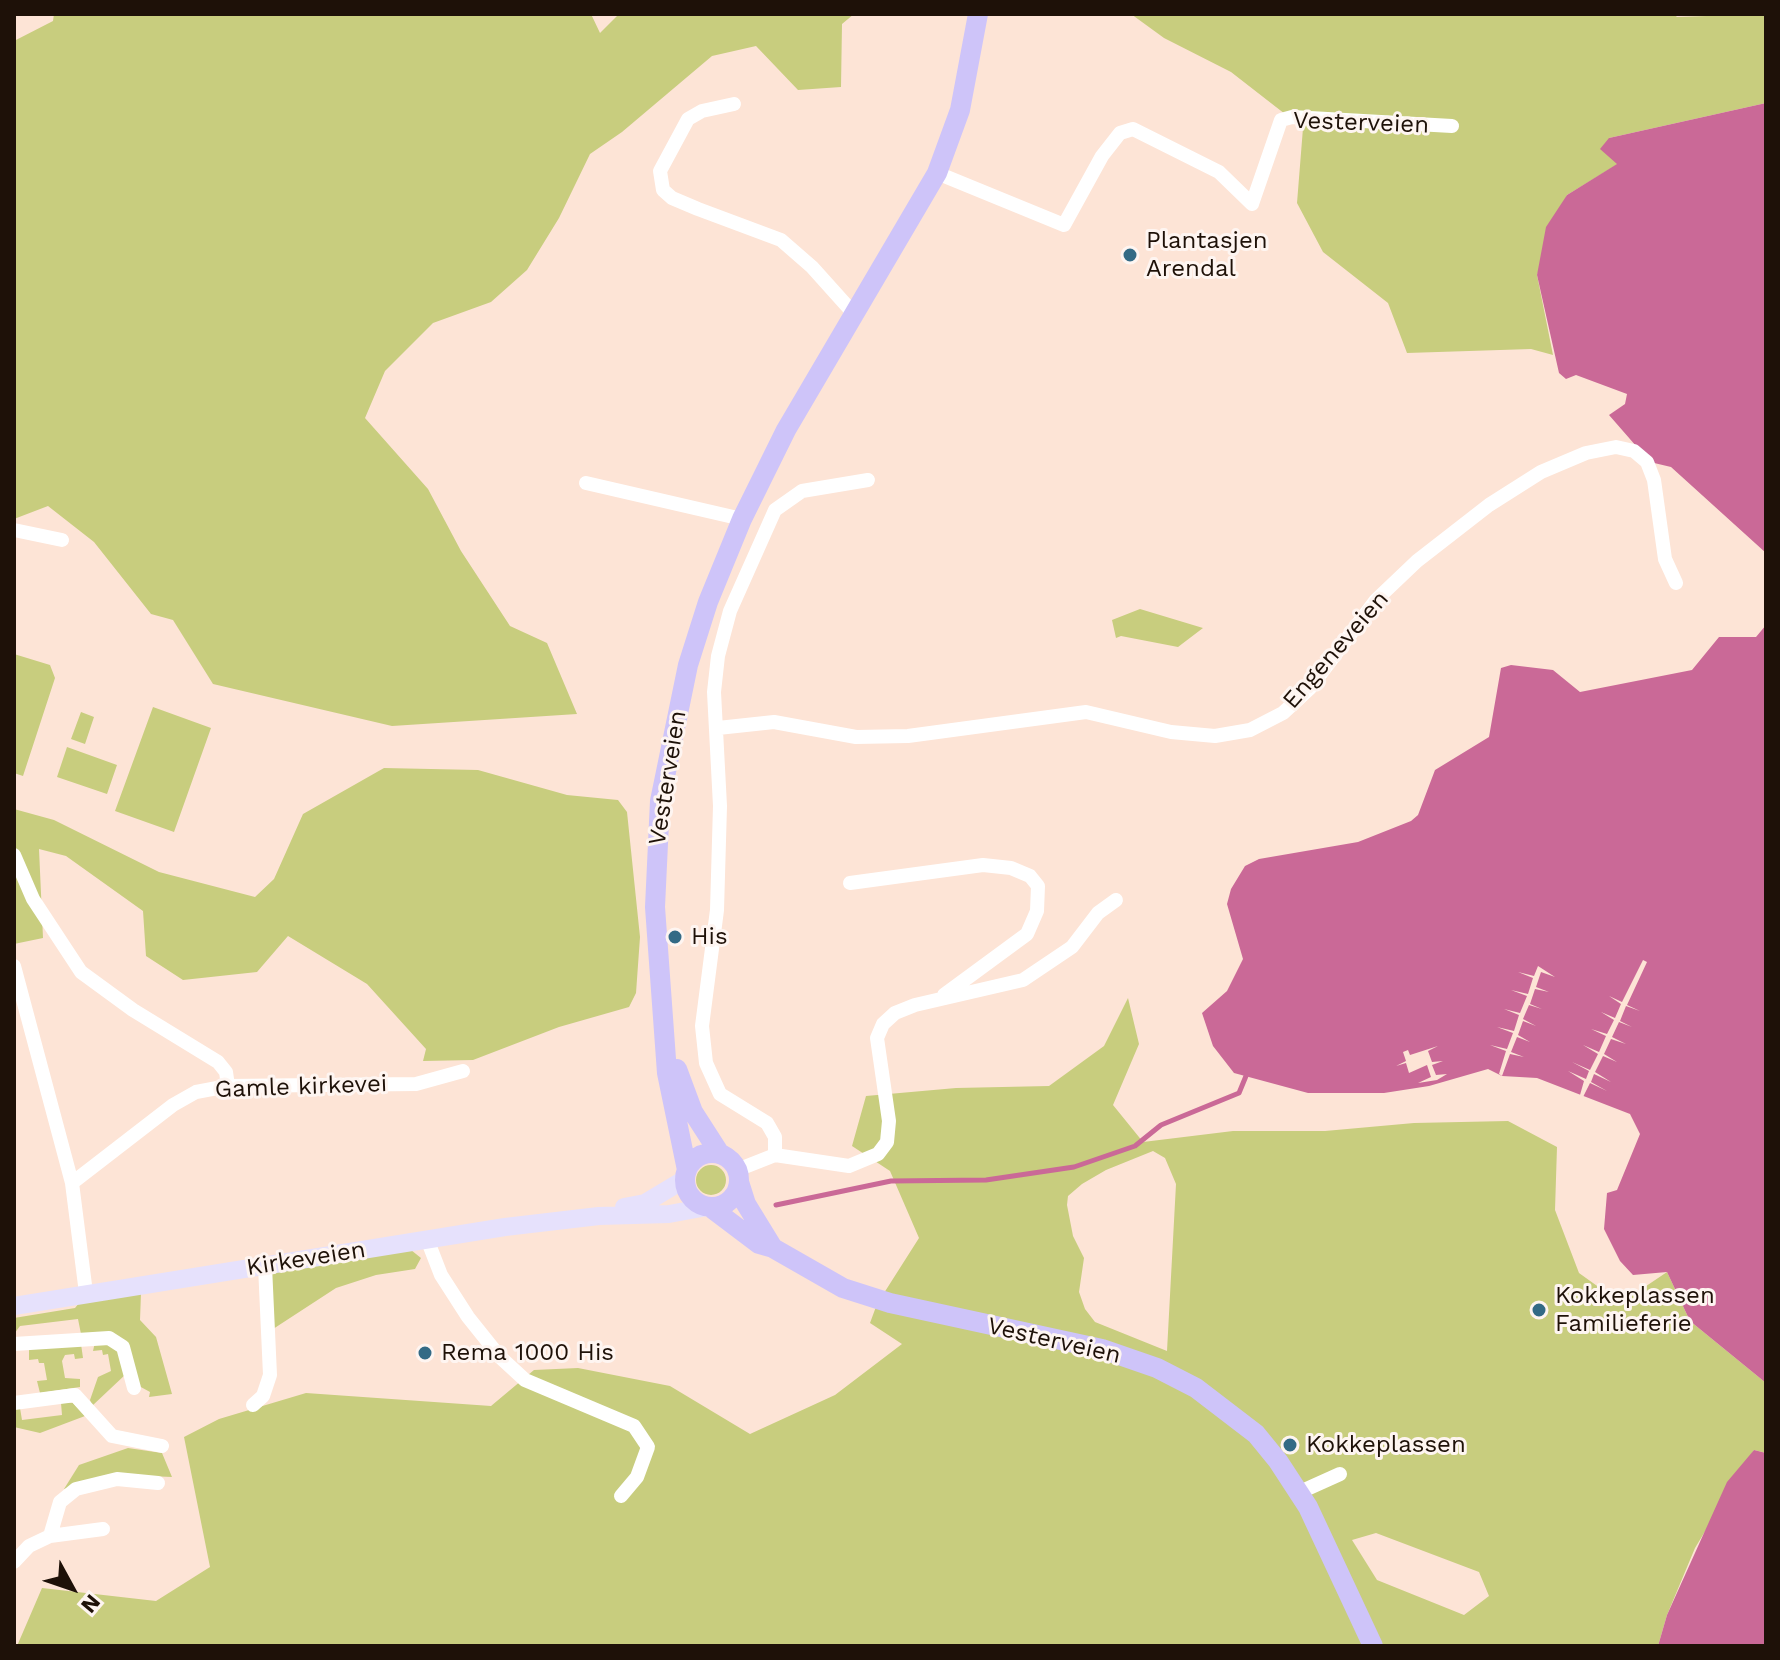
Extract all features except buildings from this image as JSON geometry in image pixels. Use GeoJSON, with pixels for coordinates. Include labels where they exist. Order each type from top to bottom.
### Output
{"type":"FeatureCollection","features":[{"type":"Feature","properties":{"kind":"main road","name":"Vesterveien"},"geometry":{"type":"LineString","coordinates":[[686,1174],[667,1073],[655,907],[660,801],[688,665],[708,602],[742,519],[786,430],[856,316],[937,173],[960,110],[978,14]]}},
{"type":"Feature","properties":{"kind":"main road","name":"Vesterveien"},"geometry":{"type":"LineString","coordinates":[[667,1047],[693,1112],[720,1154]]}},
{"type":"Feature","properties":{"kind":"main road"},"geometry":{"type":"LineString","coordinates":[[720,1154],[738,1176],[733,1198],[709,1207],[693,1200],[686,1174],[697,1157],[720,1154]]}},
{"type":"Feature","properties":{"kind":"main road","name":"Kirkeveien"},"geometry":{"type":"LineString","coordinates":[[599,1216],[645,1203],[686,1174]]}},
{"type":"Feature","properties":{"kind":"main road","name":"Vesterveien"},"geometry":{"type":"LineString","coordinates":[[738,1176],[746,1204],[773,1248]]}},
{"type":"Feature","properties":{"kind":"main road","name":"Vesterveien"},"geometry":{"type":"LineString","coordinates":[[709,1207],[759,1244],[773,1248],[821,1278],[868,1296],[1102,1349],[1157,1368],[1196,1388],[1256,1434],[1300,1492],[1373,1646]]}},
{"type":"Feature","properties":{"kind":"main road","name":"Kirkeveien"},"geometry":{"type":"LineString","coordinates":[[14,1306],[427,1239],[599,1216],[669,1214],[709,1207]]}},
{"type":"Feature","properties":{"kind":"street"},"geometry":{"type":"LineString","coordinates":[[734,104],[702,111],[688,119],[660,171],[663,190],[698,209],[781,240],[812,267],[856,316]]}},
{"type":"Feature","properties":{"kind":"street","name":"Vesterveien"},"geometry":{"type":"LineString","coordinates":[[937,173],[1064,225],[1102,156],[1120,133],[1133,129],[1219,172],[1252,204],[1281,120],[1292,117],[1452,126]]}},
{"type":"Feature","properties":{"kind":"street","name":"Engeneveien"},"geometry":{"type":"LineString","coordinates":[[718,728],[774,722],[856,737],[908,736],[1086,712],[1171,732],[1215,736],[1250,730],[1283,713],[1310,688],[1376,600],[1417,561],[1489,505],[1541,472],[1586,453],[1616,447],[1634,451],[1647,462],[1654,480],[1665,559],[1676,583]]}},
{"type":"Feature","properties":{"kind":"street"},"geometry":{"type":"LineString","coordinates":[[775,1155],[775,1137],[767,1123],[720,1094],[706,1063],[702,1026],[717,910],[718,728],[714,692],[718,656],[730,611],[775,510],[802,491],[868,480]]}},
{"type":"Feature","properties":{"kind":"street"},"geometry":{"type":"LineString","coordinates":[[586,483],[742,519]]}},
{"type":"Feature","properties":{"kind":"street"},"geometry":{"type":"LineString","coordinates":[[14,530],[62,540]]}},
{"type":"Feature","properties":{"kind":"street"},"geometry":{"type":"LineString","coordinates":[[14,855],[33,899],[81,972],[133,1010],[218,1062],[226,1072],[228,1086]]}},
{"type":"Feature","properties":{"kind":"street"},"geometry":{"type":"LineString","coordinates":[[850,883],[983,865],[1011,868],[1030,876],[1038,886],[1037,911],[1027,934],[1010,950],[938,1000]]}},
{"type":"Feature","properties":{"kind":"street"},"geometry":{"type":"LineString","coordinates":[[738,1176],[775,1155],[849,1166],[878,1154],[887,1142],[889,1121],[877,1038],[883,1024],[895,1013],[1023,980],[1072,947],[1098,913],[1116,900]]}},
{"type":"Feature","properties":{"kind":"street"},"geometry":{"type":"LineString","coordinates":[[14,966],[72,1183],[86,1293]]}},
{"type":"Feature","properties":{"kind":"street","name":"Gamle kirkevei"},"geometry":{"type":"LineString","coordinates":[[72,1183],[173,1105],[196,1092],[228,1086],[416,1084],[463,1071]]}},
{"type":"Feature","properties":{"kind":"street"},"geometry":{"type":"LineString","coordinates":[[427,1239],[441,1275],[468,1317],[500,1357],[525,1380],[634,1426],[648,1447],[637,1477],[621,1496]]}},
{"type":"Feature","properties":{"kind":"street"},"geometry":{"type":"LineString","coordinates":[[253,1405],[263,1396],[270,1375],[265,1266]]}},
{"type":"Feature","properties":{"kind":"street"},"geometry":{"type":"LineString","coordinates":[[14,1344],[109,1338],[123,1347],[134,1388]]}},
{"type":"Feature","properties":{"kind":"street"},"geometry":{"type":"LineString","coordinates":[[14,1403],[75,1395],[112,1436],[162,1446]]}},
{"type":"Feature","properties":{"kind":"street"},"geometry":{"type":"LineString","coordinates":[[1300,1492],[1340,1474]]}},
{"type":"Feature","properties":{"kind":"street"},"geometry":{"type":"LineString","coordinates":[[50,1536],[60,1502],[76,1489],[117,1479],[158,1483]]}},
{"type":"Feature","properties":{"kind":"street"},"geometry":{"type":"LineString","coordinates":[[14,1562],[29,1546],[50,1536],[103,1529]]}},
{"type":"Feature","properties":{"kind":"green space"},"geometry":{"type":"Polygon","coordinates":[[[54,14],[591,14],[600,33],[619,14],[854,14],[842,24],[841,87],[798,90],[756,46],[712,56],[622,132],[590,154],[559,218],[527,270],[491,302],[433,323],[385,371],[365,418],[428,489],[461,551],[510,626],[547,643],[577,714],[392,726],[213,684],[173,620],[151,614],[94,542],[48,506],[14,519],[14,41],[53,21],[54,14]]]}},
{"type":"Feature","properties":{"kind":"green space"},"geometry":{"type":"Polygon","coordinates":[[[1131,14],[1674,14],[1677,17],[1766,14],[1766,103],[1609,138],[1618,164],[1567,195],[1537,275],[1553,355],[1531,349],[1407,353],[1388,303],[1323,252],[1297,203],[1303,128],[1231,72],[1164,38],[1131,14]]]}},
{"type":"Feature","properties":{"kind":"green space"},"geometry":{"type":"Polygon","coordinates":[[[1140,609],[1203,628],[1178,647],[1121,636],[1116,638],[1112,620],[1140,609]]]}},
{"type":"Feature","properties":{"kind":"green space"},"geometry":{"type":"Polygon","coordinates":[[[14,654],[50,665],[55,678],[23,776],[14,773],[14,654]]]}},
{"type":"Feature","properties":{"kind":"green space"},"geometry":{"type":"Polygon","coordinates":[[[153,707],[211,728],[174,832],[115,811],[153,707]]]}},
{"type":"Feature","properties":{"kind":"green space"},"geometry":{"type":"Polygon","coordinates":[[[81,712],[94,717],[85,744],[71,739],[81,712]]]}},
{"type":"Feature","properties":{"kind":"green space"},"geometry":{"type":"Polygon","coordinates":[[[67,747],[117,765],[107,794],[57,777],[67,747]]]}},
{"type":"Feature","properties":{"kind":"green space"},"geometry":{"type":"Polygon","coordinates":[[[384,768],[478,770],[567,795],[618,800],[627,812],[640,937],[636,993],[629,1007],[559,1027],[473,1060],[423,1061],[426,1049],[367,984],[288,936],[257,972],[183,980],[146,956],[143,911],[66,856],[39,849],[43,938],[14,944],[14,809],[54,820],[159,872],[255,897],[274,879],[303,814],[384,768]]]}},
{"type":"Feature","properties":{"kind":"green space"},"geometry":{"type":"Polygon","coordinates":[[[1128,998],[1139,1044],[1113,1105],[1143,1142],[1233,1131],[1325,1131],[1414,1123],[1508,1121],[1557,1147],[1555,1210],[1579,1273],[1621,1303],[1667,1272],[1690,1321],[1766,1383],[1766,1453],[1754,1450],[1695,1548],[1667,1615],[1658,1646],[17,1646],[42,1588],[156,1601],[210,1567],[184,1437],[219,1419],[306,1393],[491,1406],[534,1370],[578,1368],[670,1386],[750,1434],[835,1395],[902,1344],[870,1323],[877,1304],[919,1238],[890,1171],[852,1146],[866,1096],[956,1088],[1049,1086],[1104,1046],[1128,998]],[[1153,1151],[1106,1170],[1082,1184],[1068,1196],[1067,1205],[1073,1236],[1084,1258],[1079,1292],[1085,1309],[1095,1322],[1167,1351],[1176,1184],[1165,1158],[1153,1151]],[[1376,1533],[1352,1540],[1377,1580],[1464,1615],[1489,1596],[1479,1572],[1376,1533]]]}},
{"type":"Feature","properties":{"kind":"green space"},"geometry":{"type":"Polygon","coordinates":[[[711,1165],[722,1169],[726,1180],[722,1191],[711,1195],[700,1191],[696,1180],[700,1169],[711,1165]]]}},
{"type":"Feature","properties":{"kind":"green space"},"geometry":{"type":"Polygon","coordinates":[[[411,1250],[421,1258],[415,1269],[376,1275],[336,1288],[270,1331],[267,1274],[411,1250]]]}},
{"type":"Feature","properties":{"kind":"green space"},"geometry":{"type":"Polygon","coordinates":[[[141,1293],[140,1320],[156,1337],[172,1394],[149,1397],[150,1392],[139,1386],[128,1350],[81,1334],[78,1319],[20,1326],[14,1334],[14,1318],[141,1293]]]}},
{"type":"Feature","properties":{"kind":"green space"},"geometry":{"type":"Polygon","coordinates":[[[95,1342],[105,1342],[122,1355],[126,1374],[92,1406],[90,1400],[98,1377],[111,1371],[108,1354],[103,1355],[102,1350],[93,1351],[95,1342]]]}},
{"type":"Feature","properties":{"kind":"green space"},"geometry":{"type":"Polygon","coordinates":[[[81,1344],[83,1358],[75,1359],[74,1354],[65,1355],[62,1361],[65,1378],[80,1379],[80,1387],[40,1393],[37,1381],[47,1380],[44,1363],[39,1363],[38,1359],[29,1360],[29,1349],[81,1344]]]}},
{"type":"Feature","properties":{"kind":"green space"},"geometry":{"type":"Polygon","coordinates":[[[61,1403],[73,1403],[85,1416],[40,1433],[14,1427],[14,1410],[20,1408],[22,1420],[62,1415],[61,1403]]]}},
{"type":"Feature","properties":{"kind":"green space"},"geometry":{"type":"Polygon","coordinates":[[[128,1448],[162,1453],[172,1477],[127,1475],[64,1489],[79,1465],[128,1448]]]}},
{"type":"Feature","properties":{"kind":"shaded area"},"geometry":{"type":"Polygon","coordinates":[[[1766,103],[1766,553],[1671,467],[1650,462],[1609,415],[1625,404],[1627,394],[1576,375],[1566,379],[1559,373],[1537,275],[1546,227],[1567,195],[1617,164],[1600,149],[1609,138],[1766,103]]]}},
{"type":"Feature","properties":{"kind":"shaded area"},"geometry":{"type":"Polygon","coordinates":[[[1766,625],[1766,1383],[1690,1321],[1667,1272],[1633,1275],[1620,1261],[1604,1229],[1607,1193],[1617,1190],[1640,1134],[1630,1114],[1537,1078],[1502,1076],[1488,1069],[1429,1086],[1384,1093],[1308,1093],[1234,1073],[1213,1046],[1202,1013],[1227,991],[1243,959],[1227,904],[1231,889],[1245,866],[1259,859],[1358,842],[1411,821],[1418,815],[1435,770],[1489,737],[1501,668],[1511,665],[1553,670],[1580,692],[1692,670],[1719,637],[1756,637],[1766,625]]]}},
{"type":"Feature","properties":{"kind":"shaded area"},"geometry":{"type":"Polygon","coordinates":[[[1754,1450],[1766,1453],[1766,1646],[1658,1646],[1667,1615],[1727,1482],[1754,1450]]]}},
{"type":"Feature","properties":{"kind":"pier"},"geometry":{"type":"Polygon","coordinates":[[[1643,960],[1647,962],[1627,1005],[1640,1011],[1626,1006],[1620,1021],[1632,1027],[1619,1022],[1612,1037],[1626,1044],[1611,1039],[1604,1054],[1617,1062],[1603,1056],[1595,1072],[1611,1082],[1594,1074],[1591,1082],[1607,1091],[1590,1083],[1583,1097],[1580,1095],[1584,1081],[1568,1071],[1586,1079],[1589,1071],[1572,1062],[1590,1070],[1598,1054],[1583,1045],[1599,1052],[1606,1036],[1591,1029],[1607,1034],[1614,1020],[1601,1012],[1615,1018],[1621,1004],[1609,996],[1622,1002],[1643,960]]]}},
{"type":"Feature","properties":{"kind":"pier"},"geometry":{"type":"Polygon","coordinates":[[[1538,966],[1555,977],[1541,972],[1536,987],[1549,992],[1535,989],[1530,1004],[1542,1009],[1529,1005],[1523,1019],[1536,1026],[1523,1021],[1518,1035],[1530,1042],[1517,1037],[1511,1052],[1524,1057],[1510,1054],[1502,1076],[1499,1074],[1506,1051],[1490,1045],[1507,1049],[1513,1033],[1497,1027],[1514,1031],[1519,1015],[1504,1009],[1520,1013],[1527,996],[1511,990],[1528,994],[1533,978],[1518,972],[1534,976],[1538,966]]]}},
{"type":"Feature","properties":{"kind":"pier"},"geometry":{"type":"Polygon","coordinates":[[[1438,1046],[1428,1051],[1432,1062],[1443,1061],[1432,1065],[1436,1075],[1447,1074],[1437,1080],[1418,1083],[1431,1077],[1427,1065],[1409,1073],[1406,1063],[1396,1066],[1406,1061],[1403,1052],[1408,1050],[1410,1055],[1438,1046]]]}},
{"type":"Feature","properties":{"kind":"waterway"},"geometry":{"type":"LineString","coordinates":[[776,1205],[891,1181],[986,1180],[1074,1167],[1135,1146],[1161,1125],[1239,1093],[1246,1076]]}},
{"type":"Feature","properties":{"kind":"place","name":"Plantasjen Arendal"},"geometry":{"type":"Point","coordinates":[1130,255]}},
{"type":"Feature","properties":{"kind":"place","name":"His"},"geometry":{"type":"Point","coordinates":[675,937]}},
{"type":"Feature","properties":{"kind":"place","name":"Kokkeplassen Familieferie"},"geometry":{"type":"Point","coordinates":[1539,1310]}},
{"type":"Feature","properties":{"kind":"place","name":"Rema 1000 His"},"geometry":{"type":"Point","coordinates":[425,1353]}},
{"type":"Feature","properties":{"kind":"place","name":"Kokkeplassen"},"geometry":{"type":"Point","coordinates":[1290,1445]}}]}
